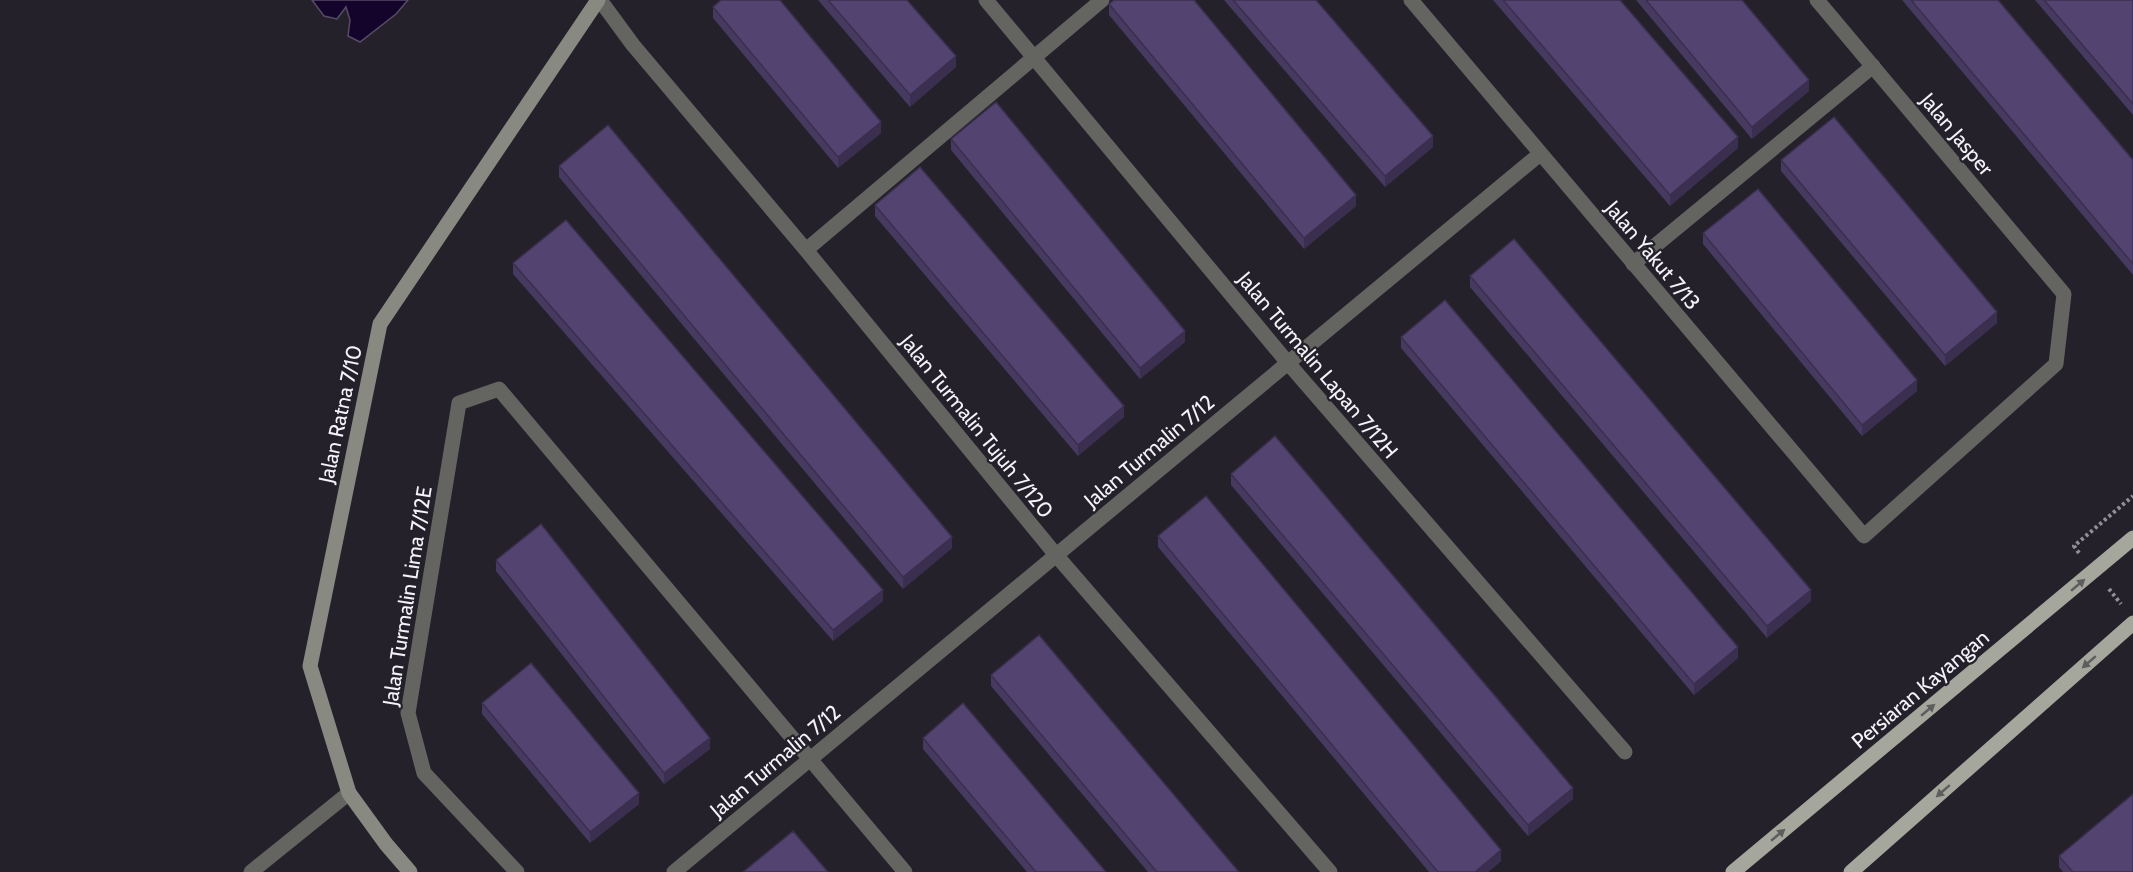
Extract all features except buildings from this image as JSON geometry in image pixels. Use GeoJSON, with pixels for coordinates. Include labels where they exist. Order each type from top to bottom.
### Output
{"type":"FeatureCollection","features":[{"type":"Feature","properties":{"kind":"main road","name":"Persiaran Kayangan"},"geometry":{"type":"LineString","coordinates":[[1733,872],[2133,538]]}},
{"type":"Feature","properties":{"kind":"main road"},"geometry":{"type":"LineString","coordinates":[[1851,872],[2130,617]]}},
{"type":"Feature","properties":{"kind":"street","name":"Jalan Turmalin Tujuh 7/120"},"geometry":{"type":"LineString","coordinates":[[599,0],[633,45],[806,250],[1056,555],[1330,872]]}},
{"type":"Feature","properties":{"kind":"street","name":"Jalan Ratna 7/10"},"geometry":{"type":"LineString","coordinates":[[410,872],[386,844],[349,793],[310,666],[380,324],[599,0]]}},
{"type":"Feature","properties":{"kind":"street","name":"Jalan Turmalin Lapan 7/12H"},"geometry":{"type":"LineString","coordinates":[[986,0],[1288,363],[1625,752]]}},
{"type":"Feature","properties":{"kind":"street"},"geometry":{"type":"LineString","coordinates":[[806,250],[1102,0]]}},
{"type":"Feature","properties":{"kind":"street","name":"Jalan Yakut 7/13"},"geometry":{"type":"LineString","coordinates":[[1411,0],[1864,536]]}},
{"type":"Feature","properties":{"kind":"street","name":"Jalan Jasper"},"geometry":{"type":"LineString","coordinates":[[1817,0],[2064,294],[2056,364],[1864,536]]}},
{"type":"Feature","properties":{"kind":"street"},"geometry":{"type":"LineString","coordinates":[[1633,264],[1873,66]]}},
{"type":"Feature","properties":{"kind":"street","name":"Jalan Turmalin 7/12"},"geometry":{"type":"LineString","coordinates":[[674,872],[1540,154]]}},
{"type":"Feature","properties":{"kind":"street","name":"Jalan Turmalin Lima 7/12E"},"geometry":{"type":"LineString","coordinates":[[518,872],[423,773],[408,713],[459,403],[499,389],[810,759]]}},
{"type":"Feature","properties":{"kind":"street"},"geometry":{"type":"LineString","coordinates":[[810,759],[905,872]]}},
{"type":"Feature","properties":{"kind":"street"},"geometry":{"type":"LineString","coordinates":[[251,872],[349,793]]}},
{"type":"Feature","properties":{"kind":"path"},"geometry":{"type":"LineString","coordinates":[[2130,617],[2074,546],[2133,496]]}},
{"type":"Feature","properties":{"kind":"shaded area"},"geometry":{"type":"Polygon","coordinates":[[[312,0],[408,0],[396,14],[360,42],[348,36],[350,20],[346,7],[337,19],[324,16],[312,0]]]}}]}
